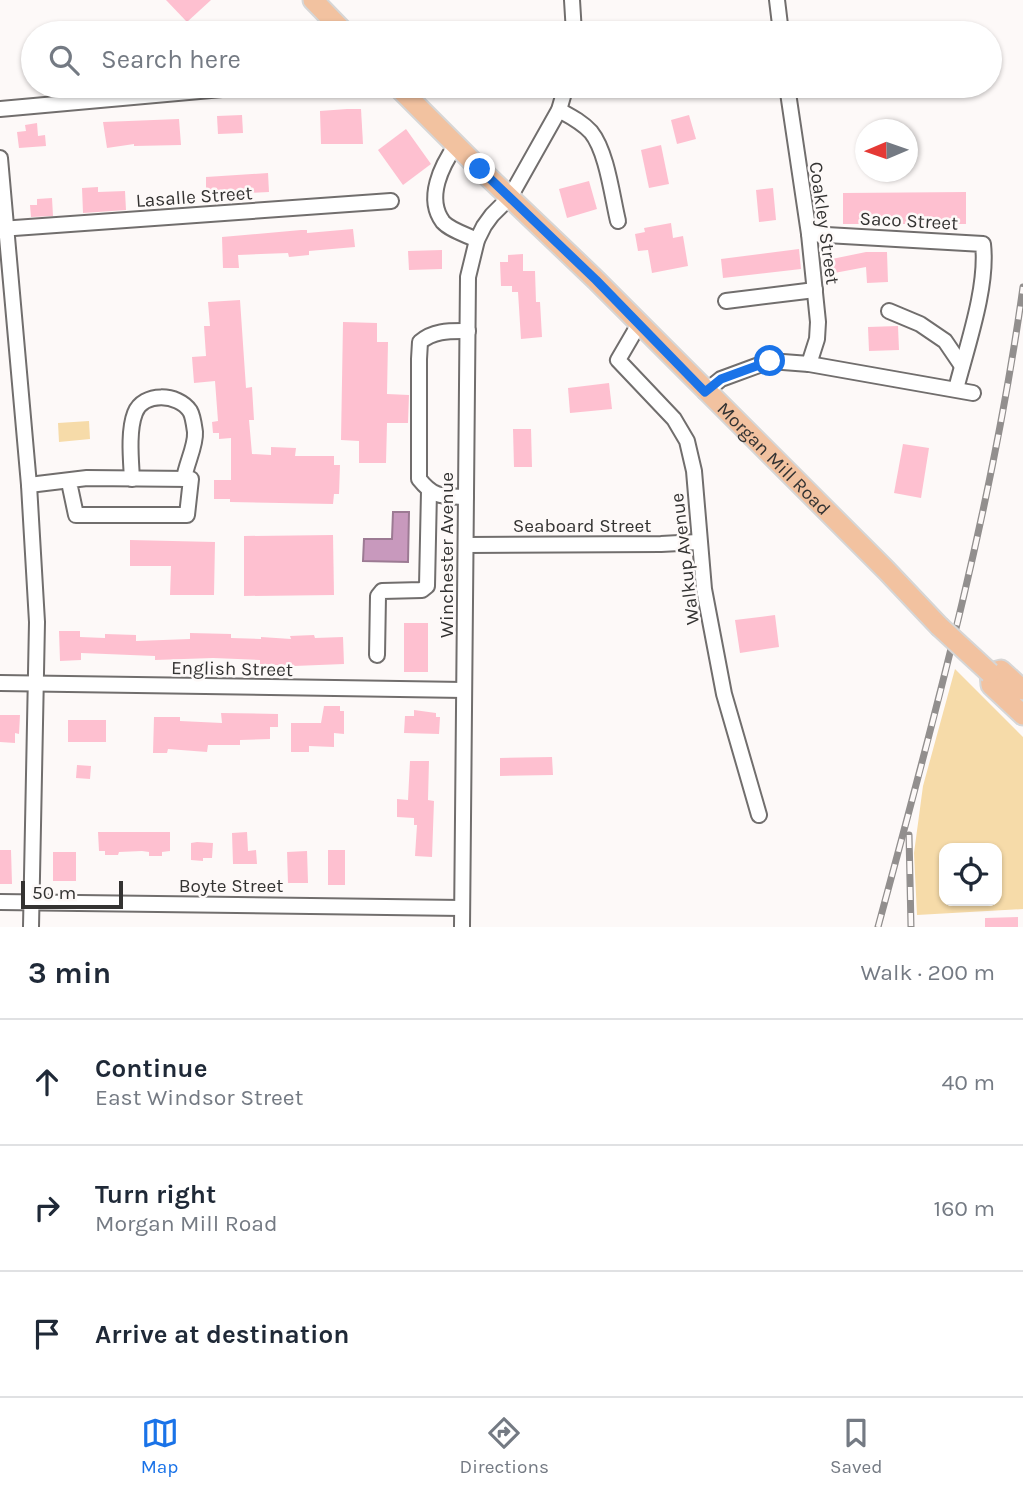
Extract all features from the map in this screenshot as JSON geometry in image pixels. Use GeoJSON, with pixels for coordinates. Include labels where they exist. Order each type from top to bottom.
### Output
{"type":"FeatureCollection","features":[{"type":"Feature","properties":{"kind":"main road"},"geometry":{"type":"LineString","coordinates":[[313,0],[333,21]]}},
{"type":"Feature","properties":{"kind":"main road","name":"Morgan Mill Road"},"geometry":{"type":"LineString","coordinates":[[409,98],[886,570],[939,626],[990,673]]}},
{"type":"Feature","properties":{"kind":"main road"},"geometry":{"type":"LineString","coordinates":[[1023,690],[1001,670],[990,673],[991,685],[1023,715]]}},
{"type":"Feature","properties":{"kind":"street"},"geometry":{"type":"LineString","coordinates":[[572,0],[573,21]]}},
{"type":"Feature","properties":{"kind":"street"},"geometry":{"type":"LineString","coordinates":[[776,0],[779,21]]}},
{"type":"Feature","properties":{"kind":"street"},"geometry":{"type":"LineString","coordinates":[[0,108],[116,98]]}},
{"type":"Feature","properties":{"kind":"street"},"geometry":{"type":"LineString","coordinates":[[510,197],[559,110],[562,98]]}},
{"type":"Feature","properties":{"kind":"street","name":"Coakley Street"},"geometry":{"type":"LineString","coordinates":[[789,98],[810,234],[818,322],[817,339],[808,363]]}},
{"type":"Feature","properties":{"kind":"street"},"geometry":{"type":"LineString","coordinates":[[559,110],[575,118],[590,131],[601,148],[618,221]]}},
{"type":"Feature","properties":{"kind":"street"},"geometry":{"type":"LineString","coordinates":[[456,145],[441,166],[436,196],[438,210],[444,223],[477,240]]}},
{"type":"Feature","properties":{"kind":"street"},"geometry":{"type":"LineString","coordinates":[[0,158],[3,229],[29,485],[37,622],[30,927]]}},
{"type":"Feature","properties":{"kind":"street","name":"Winchester Avenue"},"geometry":{"type":"LineString","coordinates":[[462,927],[468,277],[477,240],[492,215],[510,197]]}},
{"type":"Feature","properties":{"kind":"street","name":"Lasalle Street"},"geometry":{"type":"LineString","coordinates":[[3,229],[391,201]]}},
{"type":"Feature","properties":{"kind":"street","name":"Saco Street"},"geometry":{"type":"LineString","coordinates":[[810,234],[983,244],[985,262],[957,389]]}},
{"type":"Feature","properties":{"kind":"street"},"geometry":{"type":"LineString","coordinates":[[726,301],[815,290]]}},
{"type":"Feature","properties":{"kind":"street"},"geometry":{"type":"LineString","coordinates":[[889,312],[920,324],[945,341],[962,366]]}},
{"type":"Feature","properties":{"kind":"street","name":"Walkup Avenue"},"geometry":{"type":"LineString","coordinates":[[639,324],[618,360],[674,419],[687,441],[694,471],[704,589],[724,694],[759,815]]}},
{"type":"Feature","properties":{"kind":"street"},"geometry":{"type":"LineString","coordinates":[[466,497],[437,495],[429,491],[419,478],[420,342],[429,335],[468,331]]}},
{"type":"Feature","properties":{"kind":"street"},"geometry":{"type":"LineString","coordinates":[[705,392],[721,379],[770,361],[808,363],[973,393]]}},
{"type":"Feature","properties":{"kind":"street"},"geometry":{"type":"LineString","coordinates":[[132,479],[131,446],[135,412],[147,401],[171,398],[185,405],[192,413],[195,435],[184,479]]}},
{"type":"Feature","properties":{"kind":"street"},"geometry":{"type":"LineString","coordinates":[[29,485],[87,478],[191,479],[187,515],[76,515],[69,482]]}},
{"type":"Feature","properties":{"kind":"street"},"geometry":{"type":"LineString","coordinates":[[377,655],[378,596],[382,591],[422,590],[427,586],[429,491]]}},
{"type":"Feature","properties":{"kind":"street","name":"Seaboard Street"},"geometry":{"type":"LineString","coordinates":[[466,545],[698,542]]}},
{"type":"Feature","properties":{"kind":"street","name":"English Street"},"geometry":{"type":"LineString","coordinates":[[0,683],[464,690]]}},
{"type":"Feature","properties":{"kind":"street","name":"Boyte Street"},"geometry":{"type":"LineString","coordinates":[[0,902],[462,908]]}},
{"type":"Feature","properties":{"kind":"shaded area"},"geometry":{"type":"Polygon","coordinates":[[[89,421],[90,439],[59,442],[58,423],[89,421]]]}},
{"type":"Feature","properties":{"kind":"shaded area"},"geometry":{"type":"Polygon","coordinates":[[[393,512],[409,512],[408,562],[363,561],[364,539],[392,539],[393,512]]]}},
{"type":"Feature","properties":{"kind":"shaded area"},"geometry":{"type":"Polygon","coordinates":[[[955,669],[1023,737],[1023,909],[917,915],[914,853],[923,786],[955,669]]]}},
{"type":"Feature","properties":{"kind":"building"},"geometry":{"type":"Polygon","coordinates":[[[166,0],[211,0],[188,21],[166,0]]]}},
{"type":"Feature","properties":{"kind":"building"},"geometry":{"type":"Polygon","coordinates":[[[361,109],[363,144],[321,144],[320,111],[361,109]]]}},
{"type":"Feature","properties":{"kind":"building"},"geometry":{"type":"Polygon","coordinates":[[[242,115],[243,133],[218,134],[217,116],[242,115]]]}},
{"type":"Feature","properties":{"kind":"building"},"geometry":{"type":"Polygon","coordinates":[[[689,115],[696,139],[677,144],[671,120],[689,115]]]}},
{"type":"Feature","properties":{"kind":"building"},"geometry":{"type":"Polygon","coordinates":[[[179,119],[181,145],[134,144],[107,148],[103,122],[179,119]]]}},
{"type":"Feature","properties":{"kind":"building"},"geometry":{"type":"Polygon","coordinates":[[[37,123],[38,136],[45,135],[46,146],[19,148],[17,132],[26,131],[25,125],[37,123]]]}},
{"type":"Feature","properties":{"kind":"building"},"geometry":{"type":"Polygon","coordinates":[[[406,129],[431,164],[403,185],[378,150],[406,129]]]}},
{"type":"Feature","properties":{"kind":"building"},"geometry":{"type":"Polygon","coordinates":[[[661,145],[669,184],[649,188],[641,150],[661,145]]]}},
{"type":"Feature","properties":{"kind":"building"},"geometry":{"type":"Polygon","coordinates":[[[268,173],[269,192],[206,195],[206,177],[268,173]]]}},
{"type":"Feature","properties":{"kind":"building"},"geometry":{"type":"Polygon","coordinates":[[[589,181],[597,209],[567,218],[559,189],[589,181]]]}},
{"type":"Feature","properties":{"kind":"building"},"geometry":{"type":"Polygon","coordinates":[[[98,187],[98,192],[125,191],[126,210],[83,213],[82,188],[98,187]]]}},
{"type":"Feature","properties":{"kind":"building"},"geometry":{"type":"Polygon","coordinates":[[[773,188],[776,220],[759,222],[756,190],[773,188]]]}},
{"type":"Feature","properties":{"kind":"building"},"geometry":{"type":"Polygon","coordinates":[[[966,192],[966,224],[843,224],[843,193],[966,192]]]}},
{"type":"Feature","properties":{"kind":"building"},"geometry":{"type":"Polygon","coordinates":[[[52,198],[53,216],[31,217],[30,205],[37,205],[37,199],[52,198]]]}},
{"type":"Feature","properties":{"kind":"building"},"geometry":{"type":"Polygon","coordinates":[[[671,223],[673,238],[683,236],[688,266],[652,273],[648,250],[638,251],[635,234],[645,232],[644,228],[671,223]]]}},
{"type":"Feature","properties":{"kind":"building"},"geometry":{"type":"Polygon","coordinates":[[[353,229],[355,247],[309,251],[309,255],[289,257],[288,253],[238,255],[239,268],[223,268],[222,237],[301,230],[307,230],[307,233],[353,229]]]}},
{"type":"Feature","properties":{"kind":"building"},"geometry":{"type":"Polygon","coordinates":[[[799,249],[801,269],[723,278],[721,259],[799,249]]]}},
{"type":"Feature","properties":{"kind":"building"},"geometry":{"type":"Polygon","coordinates":[[[442,250],[442,269],[409,270],[408,251],[442,250]]]}},
{"type":"Feature","properties":{"kind":"building"},"geometry":{"type":"Polygon","coordinates":[[[866,252],[887,252],[888,282],[867,283],[866,267],[829,274],[827,260],[866,252]]]}},
{"type":"Feature","properties":{"kind":"building"},"geometry":{"type":"Polygon","coordinates":[[[523,254],[523,271],[535,271],[536,302],[540,302],[542,337],[521,339],[518,292],[512,292],[512,286],[501,286],[500,262],[508,262],[508,255],[523,254]]]}},
{"type":"Feature","properties":{"kind":"building"},"geometry":{"type":"Polygon","coordinates":[[[240,300],[246,388],[252,387],[254,420],[249,420],[252,454],[271,455],[271,447],[296,448],[295,456],[334,456],[334,465],[340,465],[339,494],[334,494],[333,504],[230,502],[230,499],[214,499],[214,480],[231,480],[231,438],[219,439],[219,433],[213,433],[212,422],[218,421],[215,381],[194,383],[192,357],[206,356],[204,326],[210,326],[208,302],[240,300]]]}},
{"type":"Feature","properties":{"kind":"building"},"geometry":{"type":"Polygon","coordinates":[[[343,322],[377,323],[377,342],[388,342],[387,394],[409,395],[408,423],[387,423],[386,463],[359,463],[359,441],[341,440],[343,322]]]}},
{"type":"Feature","properties":{"kind":"building"},"geometry":{"type":"Polygon","coordinates":[[[898,326],[899,350],[869,351],[868,327],[898,326]]]}},
{"type":"Feature","properties":{"kind":"building"},"geometry":{"type":"Polygon","coordinates":[[[609,383],[612,409],[570,413],[568,388],[609,383]]]}},
{"type":"Feature","properties":{"kind":"building"},"geometry":{"type":"Polygon","coordinates":[[[513,429],[531,429],[532,467],[514,467],[513,429]]]}},
{"type":"Feature","properties":{"kind":"building"},"geometry":{"type":"Polygon","coordinates":[[[903,444],[929,448],[921,498],[894,493],[903,444]]]}},
{"type":"Feature","properties":{"kind":"building"},"geometry":{"type":"Polygon","coordinates":[[[333,535],[334,595],[244,596],[244,536],[333,535]]]}},
{"type":"Feature","properties":{"kind":"building"},"geometry":{"type":"Polygon","coordinates":[[[130,540],[215,542],[214,595],[170,595],[171,566],[130,566],[130,540]]]}},
{"type":"Feature","properties":{"kind":"building"},"geometry":{"type":"Polygon","coordinates":[[[775,615],[779,647],[740,653],[735,620],[775,615]]]}},
{"type":"Feature","properties":{"kind":"building"},"geometry":{"type":"Polygon","coordinates":[[[404,623],[428,623],[428,672],[404,672],[404,623]]]}},
{"type":"Feature","properties":{"kind":"building"},"geometry":{"type":"Polygon","coordinates":[[[59,631],[80,631],[80,637],[105,638],[105,634],[136,635],[136,641],[190,639],[190,633],[231,634],[231,638],[261,639],[291,639],[290,636],[314,635],[315,638],[343,637],[344,664],[294,666],[260,664],[260,660],[155,660],[155,656],[81,653],[81,660],[60,661],[59,631]]]}},
{"type":"Feature","properties":{"kind":"building"},"geometry":{"type":"Polygon","coordinates":[[[324,706],[340,706],[340,711],[344,711],[344,734],[334,733],[334,747],[309,746],[309,752],[291,752],[291,723],[321,723],[324,706]]]}},
{"type":"Feature","properties":{"kind":"building"},"geometry":{"type":"Polygon","coordinates":[[[414,710],[436,713],[436,717],[440,717],[439,734],[404,733],[405,716],[414,716],[414,710]]]}},
{"type":"Feature","properties":{"kind":"building"},"geometry":{"type":"Polygon","coordinates":[[[221,713],[278,714],[278,727],[270,727],[270,739],[240,740],[240,745],[208,745],[207,752],[168,749],[167,753],[153,753],[154,717],[180,717],[180,721],[222,723],[221,713]]]}},
{"type":"Feature","properties":{"kind":"building"},"geometry":{"type":"Polygon","coordinates":[[[0,715],[20,715],[19,734],[15,733],[15,743],[0,742],[0,715]]]}},
{"type":"Feature","properties":{"kind":"building"},"geometry":{"type":"Polygon","coordinates":[[[68,720],[106,720],[106,742],[68,742],[68,720]]]}},
{"type":"Feature","properties":{"kind":"building"},"geometry":{"type":"Polygon","coordinates":[[[552,757],[553,775],[500,776],[500,758],[552,757]]]}},
{"type":"Feature","properties":{"kind":"building"},"geometry":{"type":"Polygon","coordinates":[[[410,761],[429,761],[428,800],[434,801],[432,857],[415,856],[417,825],[414,825],[414,818],[397,817],[397,799],[408,800],[410,761]]]}},
{"type":"Feature","properties":{"kind":"building"},"geometry":{"type":"Polygon","coordinates":[[[77,765],[91,766],[90,779],[76,778],[77,765]]]}},
{"type":"Feature","properties":{"kind":"building"},"geometry":{"type":"Polygon","coordinates":[[[98,832],[170,832],[170,851],[162,852],[162,856],[149,856],[149,852],[142,851],[105,855],[105,851],[99,851],[98,832]]]}},
{"type":"Feature","properties":{"kind":"building"},"geometry":{"type":"Polygon","coordinates":[[[247,832],[248,851],[256,850],[257,864],[233,864],[232,833],[247,832]]]}},
{"type":"Feature","properties":{"kind":"building"},"geometry":{"type":"Polygon","coordinates":[[[191,843],[213,843],[212,858],[203,858],[203,861],[191,860],[191,843]]]}},
{"type":"Feature","properties":{"kind":"building"},"geometry":{"type":"Polygon","coordinates":[[[0,850],[11,850],[12,884],[0,884],[0,850]]]}},
{"type":"Feature","properties":{"kind":"building"},"geometry":{"type":"Polygon","coordinates":[[[328,850],[345,850],[345,885],[328,885],[328,850]]]}},
{"type":"Feature","properties":{"kind":"building"},"geometry":{"type":"Polygon","coordinates":[[[307,851],[308,883],[288,883],[287,852],[307,851]]]}},
{"type":"Feature","properties":{"kind":"building"},"geometry":{"type":"Polygon","coordinates":[[[53,852],[76,852],[76,881],[53,881],[53,852]]]}},
{"type":"Feature","properties":{"kind":"building"},"geometry":{"type":"Polygon","coordinates":[[[1018,917],[1018,927],[985,927],[985,918],[1018,917]]]}},
{"type":"Feature","properties":{"kind":"railway"},"geometry":{"type":"LineString","coordinates":[[878,927],[961,609],[996,449],[1023,287]]}},
{"type":"Feature","properties":{"kind":"railway"},"geometry":{"type":"LineString","coordinates":[[909,835],[911,927]]}},
{"type":"Feature","properties":{"kind":"route"},"geometry":{"type":"LineString","coordinates":[[480,169],[596,280],[705,392],[721,379],[770,361]]}}]}
